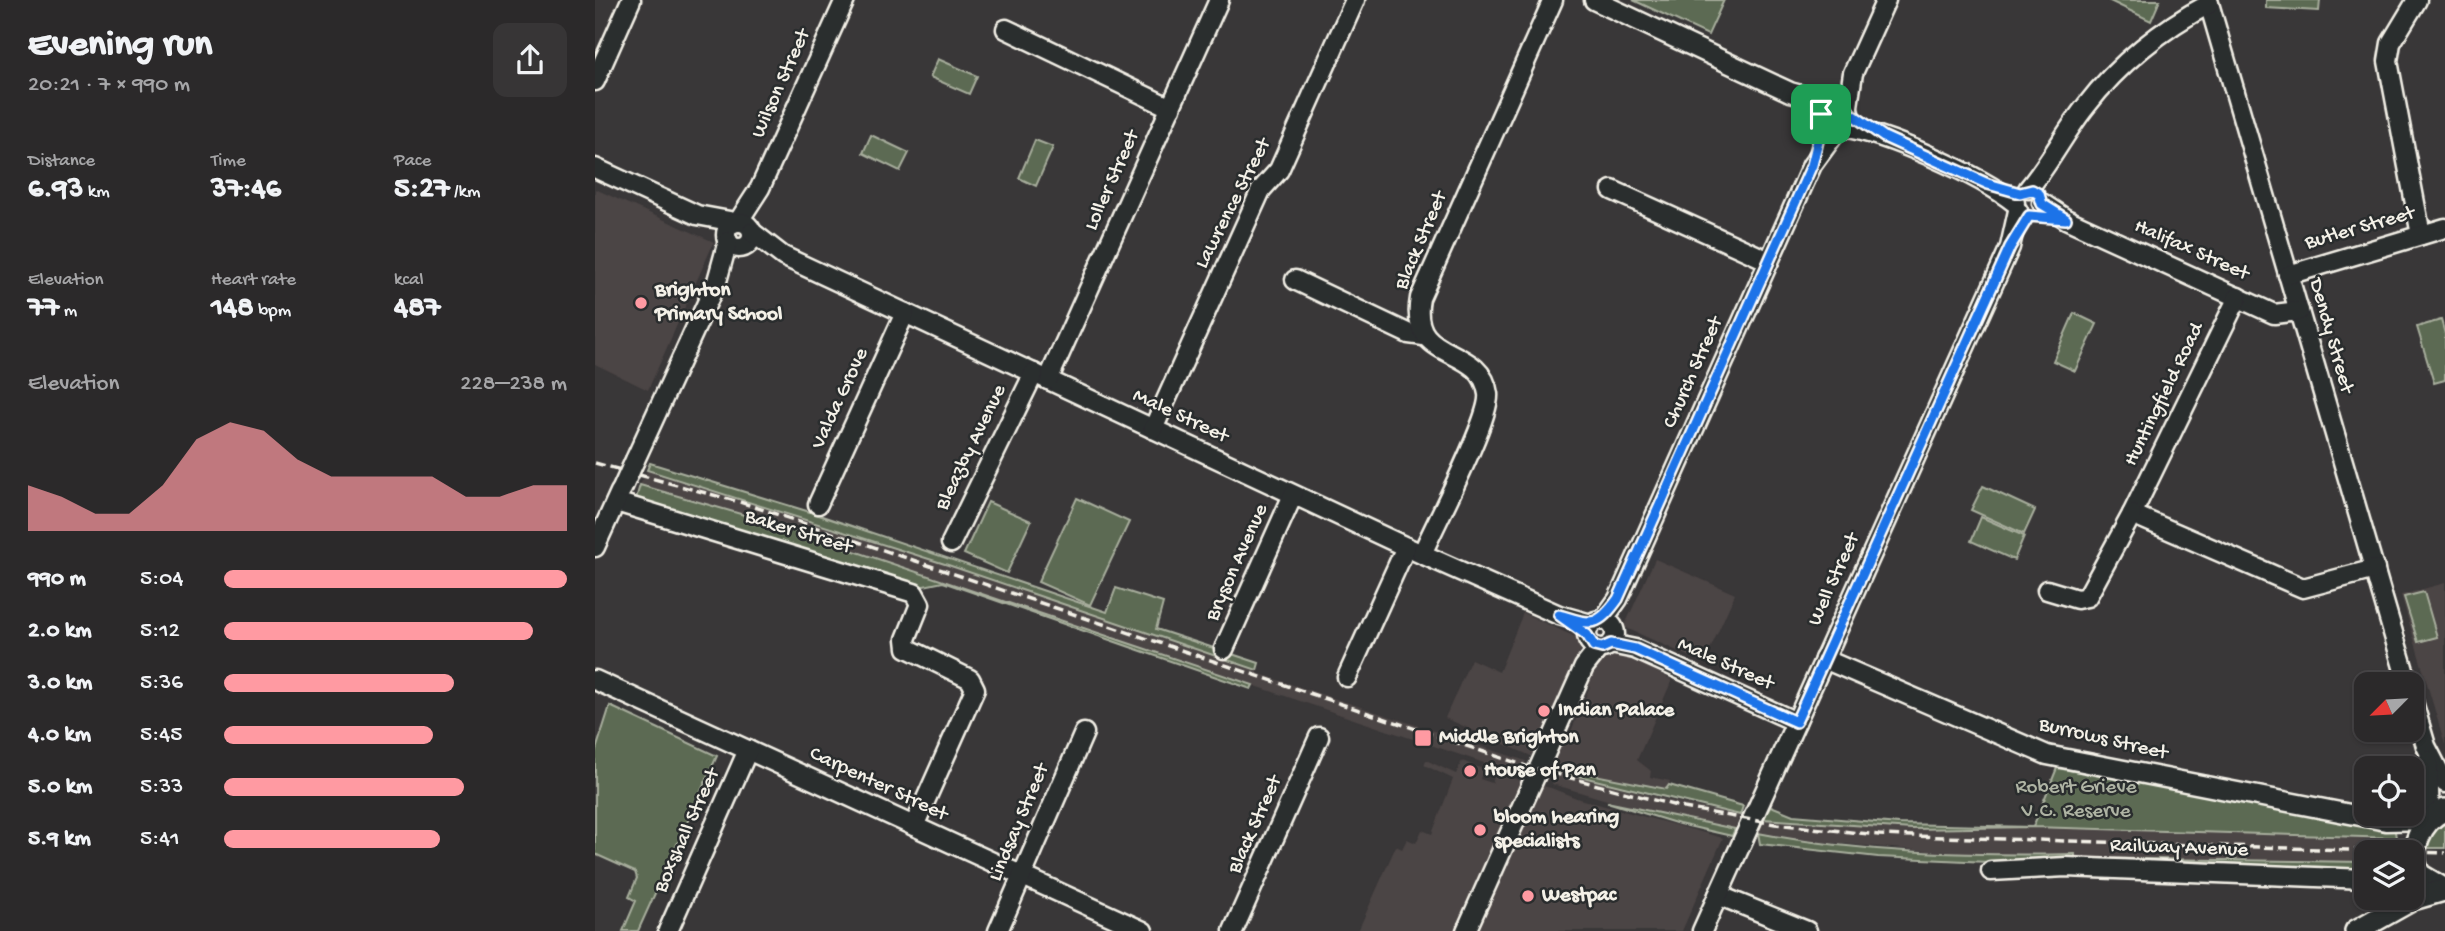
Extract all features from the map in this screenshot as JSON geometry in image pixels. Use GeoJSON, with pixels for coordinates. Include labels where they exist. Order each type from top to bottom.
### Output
{"type":"FeatureCollection","features":[{"type":"Feature","properties":{"kind":"main road"},"geometry":{"type":"LineString","coordinates":[[2424,840],[2434,816]]}},
{"type":"Feature","properties":{"kind":"main road"},"geometry":{"type":"LineString","coordinates":[[2424,878],[2445,890]]}},
{"type":"Feature","properties":{"kind":"main road"},"geometry":{"type":"LineString","coordinates":[[2424,894],[2445,890]]}},
{"type":"Feature","properties":{"kind":"main road"},"geometry":{"type":"LineString","coordinates":[[2364,925],[2385,910]]}},
{"type":"Feature","properties":{"kind":"street"},"geometry":{"type":"LineString","coordinates":[[595,81],[631,0]]}},
{"type":"Feature","properties":{"kind":"street","name":"Wilson Street"},"geometry":{"type":"LineString","coordinates":[[595,547],[845,0]]}},
{"type":"Feature","properties":{"kind":"street","name":"Loller Street"},"geometry":{"type":"LineString","coordinates":[[1041,377],[1171,108],[1219,0]]}},
{"type":"Feature","properties":{"kind":"street","name":"Lawrence Street"},"geometry":{"type":"LineString","coordinates":[[1153,429],[1261,190],[1279,170],[1355,0]]}},
{"type":"Feature","properties":{"kind":"street","name":"Black Street"},"geometry":{"type":"LineString","coordinates":[[1424,336],[1418,308],[1423,290],[1553,0]]}},
{"type":"Feature","properties":{"kind":"street","name":"Halifax Street"},"geometry":{"type":"LineString","coordinates":[[1594,0],[1884,137],[2274,314],[2299,311]]}},
{"type":"Feature","properties":{"kind":"street","name":"Church Street"},"geometry":{"type":"LineString","coordinates":[[1466,931],[1886,0]]}},
{"type":"Feature","properties":{"kind":"street"},"geometry":{"type":"LineString","coordinates":[[2417,0],[2391,43],[2388,61],[2421,235]]}},
{"type":"Feature","properties":{"kind":"street","name":"Well Street"},"geometry":{"type":"LineString","coordinates":[[1702,931],[2050,160],[2087,105],[2131,58],[2170,27],[2209,2]]}},
{"type":"Feature","properties":{"kind":"street","name":"Dendy Street"},"geometry":{"type":"LineString","coordinates":[[2209,2],[2405,672]]}},
{"type":"Feature","properties":{"kind":"street"},"geometry":{"type":"LineString","coordinates":[[1006,29],[1171,108]]}},
{"type":"Feature","properties":{"kind":"street","name":"Male Street"},"geometry":{"type":"LineString","coordinates":[[595,168],[1293,495],[1796,722]]}},
{"type":"Feature","properties":{"kind":"street"},"geometry":{"type":"LineString","coordinates":[[1612,190],[1769,261]]}},
{"type":"Feature","properties":{"kind":"street","name":"Butler Street"},"geometry":{"type":"LineString","coordinates":[[2288,275],[2445,228]]}},
{"type":"Feature","properties":{"kind":"street"},"geometry":{"type":"LineString","coordinates":[[1295,281],[1409,334],[1424,336],[1433,345],[1476,368],[1485,383],[1488,398],[1482,421],[1347,677]]}},
{"type":"Feature","properties":{"kind":"street","name":"Huntingfield Road"},"geometry":{"type":"LineString","coordinates":[[2047,590],[2077,599],[2087,597],[2132,514],[2238,297]]}},
{"type":"Feature","properties":{"kind":"street","name":"Valda Grove"},"geometry":{"type":"LineString","coordinates":[[818,504],[905,313]]}},
{"type":"Feature","properties":{"kind":"street","name":"Bleazby Avenue"},"geometry":{"type":"LineString","coordinates":[[951,543],[1041,377]]}},
{"type":"Feature","properties":{"kind":"street","name":"Bryson Avenue"},"geometry":{"type":"LineString","coordinates":[[1224,649],[1293,495]]}},
{"type":"Feature","properties":{"kind":"street","name":"Baker Street"},"geometry":{"type":"LineString","coordinates":[[619,496],[909,590],[918,597],[920,604],[906,643],[910,650],[972,680],[975,689],[914,826]]}},
{"type":"Feature","properties":{"kind":"street"},"geometry":{"type":"LineString","coordinates":[[2132,514],[2304,588],[2375,569]]}},
{"type":"Feature","properties":{"kind":"street","name":"Burrows Street"},"geometry":{"type":"LineString","coordinates":[[1824,659],[2047,755],[2354,815]]}},
{"type":"Feature","properties":{"kind":"street","name":"Carpenter Street"},"geometry":{"type":"LineString","coordinates":[[595,680],[1143,931]]}},
{"type":"Feature","properties":{"kind":"street","name":"Lindsay Street"},"geometry":{"type":"LineString","coordinates":[[997,931],[1084,733]]}},
{"type":"Feature","properties":{"kind":"street","name":"Black Street"},"geometry":{"type":"LineString","coordinates":[[1233,931],[1319,737]]}},
{"type":"Feature","properties":{"kind":"street"},"geometry":{"type":"LineString","coordinates":[[2424,739],[2434,816]]}},
{"type":"Feature","properties":{"kind":"street"},"geometry":{"type":"LineString","coordinates":[[2426,746],[2445,782]]}},
{"type":"Feature","properties":{"kind":"street","name":"Boxshall Street"},"geometry":{"type":"LineString","coordinates":[[668,931],[748,750]]}},
{"type":"Feature","properties":{"kind":"street"},"geometry":{"type":"LineString","coordinates":[[2394,826],[2404,832],[2407,840]]}},
{"type":"Feature","properties":{"kind":"street","name":"Railway Avenue"},"geometry":{"type":"LineString","coordinates":[[1991,871],[2066,867],[2354,879]]}},
{"type":"Feature","properties":{"kind":"street"},"geometry":{"type":"LineString","coordinates":[[1718,895],[1807,931]]}},
{"type":"Feature","properties":{"kind":"shaded area","name":"Brighton Primary School"},"geometry":{"type":"Polygon","coordinates":[[[595,189],[714,242],[648,390],[595,364],[595,189]]]}},
{"type":"Feature","properties":{"kind":"shaded area"},"geometry":{"type":"Polygon","coordinates":[[[647,470],[948,565],[1257,670],[1257,673],[1526,761],[1518,774],[765,521],[640,485],[647,470]]]}},
{"type":"Feature","properties":{"kind":"shaded area"},"geometry":{"type":"Polygon","coordinates":[[[1655,559],[1735,594],[1704,663],[1624,627],[1655,559]]]}},
{"type":"Feature","properties":{"kind":"shaded area"},"geometry":{"type":"Polygon","coordinates":[[[2445,583],[2445,745],[2424,672],[2401,595],[2445,583]]]}},
{"type":"Feature","properties":{"kind":"shaded area"},"geometry":{"type":"Polygon","coordinates":[[[1523,613],[1580,639],[1582,647],[1531,756],[1445,718],[1471,659],[1499,672],[1523,613]]]}},
{"type":"Feature","properties":{"kind":"shaded area"},"geometry":{"type":"Polygon","coordinates":[[[1608,652],[1624,654],[1672,680],[1637,760],[1651,771],[1650,777],[1670,781],[1667,789],[1550,766],[1563,737],[1569,736],[1590,686],[1586,682],[1589,673],[1608,652]]]}},
{"type":"Feature","properties":{"kind":"shaded area"},"geometry":{"type":"Polygon","coordinates":[[[1426,760],[1456,774],[1462,761],[1483,769],[1480,779],[1492,783],[1495,774],[1723,838],[1682,931],[1358,931],[1396,846],[1402,849],[1407,839],[1416,843],[1422,830],[1432,834],[1453,779],[1424,765],[1426,760]]]}},
{"type":"Feature","properties":{"kind":"shaded area"},"geometry":{"type":"Polygon","coordinates":[[[1558,771],[1685,804],[1740,815],[1735,829],[1648,812],[1552,784],[1558,771]]]}},
{"type":"Feature","properties":{"kind":"shaded area"},"geometry":{"type":"Polygon","coordinates":[[[1763,819],[1912,829],[2033,827],[2397,840],[2354,840],[2354,862],[2075,858],[2074,854],[1986,856],[1797,840],[1758,833],[1763,819]]]}},
{"type":"Feature","properties":{"kind":"green space"},"geometry":{"type":"Polygon","coordinates":[[[1633,0],[1724,0],[1708,35],[1633,0]]]}},
{"type":"Feature","properties":{"kind":"green space"},"geometry":{"type":"Polygon","coordinates":[[[2108,0],[2160,0],[2151,21],[2108,0]]]}},
{"type":"Feature","properties":{"kind":"green space"},"geometry":{"type":"Polygon","coordinates":[[[2266,0],[2320,0],[2319,11],[2266,8],[2266,0]]]}},
{"type":"Feature","properties":{"kind":"green space"},"geometry":{"type":"Polygon","coordinates":[[[938,59],[977,76],[969,94],[930,77],[938,59]]]}},
{"type":"Feature","properties":{"kind":"green space"},"geometry":{"type":"Polygon","coordinates":[[[871,135],[909,153],[900,171],[863,153],[871,135]]]}},
{"type":"Feature","properties":{"kind":"green space"},"geometry":{"type":"Polygon","coordinates":[[[1035,140],[1053,147],[1036,186],[1019,178],[1035,140]]]}},
{"type":"Feature","properties":{"kind":"green space"},"geometry":{"type":"Polygon","coordinates":[[[2074,313],[2097,324],[2075,371],[2053,361],[2074,313]]]}},
{"type":"Feature","properties":{"kind":"green space"},"geometry":{"type":"Polygon","coordinates":[[[2441,320],[2445,334],[2445,380],[2434,383],[2417,327],[2441,320]]]}},
{"type":"Feature","properties":{"kind":"green space"},"geometry":{"type":"Polygon","coordinates":[[[650,463],[810,512],[1107,612],[1116,588],[1163,603],[1156,629],[1259,663],[1257,670],[948,565],[647,470],[650,463]]]}},
{"type":"Feature","properties":{"kind":"green space"},"geometry":{"type":"Polygon","coordinates":[[[640,485],[765,521],[1253,685],[1251,689],[943,582],[919,587],[636,499],[640,485]]]}},
{"type":"Feature","properties":{"kind":"green space"},"geometry":{"type":"Polygon","coordinates":[[[1983,486],[2035,510],[2024,534],[1971,510],[1983,486]]]}},
{"type":"Feature","properties":{"kind":"green space"},"geometry":{"type":"Polygon","coordinates":[[[1077,498],[1129,522],[1090,605],[1038,582],[1077,498]]]}},
{"type":"Feature","properties":{"kind":"green space"},"geometry":{"type":"Polygon","coordinates":[[[988,502],[1031,521],[1007,573],[964,554],[988,502]]]}},
{"type":"Feature","properties":{"kind":"green space"},"geometry":{"type":"Polygon","coordinates":[[[1981,517],[2024,536],[2014,560],[1971,541],[1981,517]]]}},
{"type":"Feature","properties":{"kind":"green space"},"geometry":{"type":"Polygon","coordinates":[[[2424,592],[2437,637],[2418,642],[2404,597],[2424,592]]]}},
{"type":"Feature","properties":{"kind":"green space"},"geometry":{"type":"Polygon","coordinates":[[[610,706],[717,756],[638,931],[623,931],[636,901],[629,897],[637,878],[635,872],[595,854],[595,753],[610,706]]]}},
{"type":"Feature","properties":{"kind":"green space"},"geometry":{"type":"Polygon","coordinates":[[[1559,768],[1666,789],[1669,785],[1743,806],[1740,815],[1558,771],[1559,768]]]}},
{"type":"Feature","properties":{"kind":"green space","name":"Robert Grieve V.C. Reserve"},"geometry":{"type":"Polygon","coordinates":[[[2057,768],[2354,822],[2354,826],[2386,828],[2395,831],[2396,838],[2033,827],[2057,768]]]}},
{"type":"Feature","properties":{"kind":"green space"},"geometry":{"type":"Polygon","coordinates":[[[1607,802],[1735,829],[1732,836],[1679,824],[1607,802]]]}},
{"type":"Feature","properties":{"kind":"green space"},"geometry":{"type":"Polygon","coordinates":[[[1771,806],[1793,815],[1899,824],[2033,827],[1912,829],[1763,819],[1771,806]]]}},
{"type":"Feature","properties":{"kind":"green space"},"geometry":{"type":"Polygon","coordinates":[[[2445,817],[2445,848],[2424,848],[2424,843],[2445,817]]]}},
{"type":"Feature","properties":{"kind":"green space"},"geometry":{"type":"Polygon","coordinates":[[[1758,833],[1837,845],[1916,852],[2075,854],[2075,858],[2354,862],[2354,873],[1878,857],[1760,844],[1758,833]]]}},
{"type":"Feature","properties":{"kind":"railway"},"geometry":{"type":"LineString","coordinates":[[595,463],[743,503],[1526,766],[1684,808],[1775,824],[1879,835],[2445,853]]}},
{"type":"Feature","properties":{"kind":"place","name":"Brighton Primary School"},"geometry":{"type":"Point","coordinates":[641,303]}},
{"type":"Feature","properties":{"kind":"place","name":"Indian Palace"},"geometry":{"type":"Point","coordinates":[1544,711]}},
{"type":"Feature","properties":{"kind":"place","name":"Middle Brighton"},"geometry":{"type":"Point","coordinates":[1423,738]}},
{"type":"Feature","properties":{"kind":"place","name":"House of Pan"},"geometry":{"type":"Point","coordinates":[1470,771]}},
{"type":"Feature","properties":{"kind":"place","name":"bloom hearing specialists"},"geometry":{"type":"Point","coordinates":[1480,830]}},
{"type":"Feature","properties":{"kind":"place","name":"Westpac"},"geometry":{"type":"Point","coordinates":[1528,896]}},
{"type":"Feature","properties":{"kind":"route"},"geometry":{"type":"LineString","coordinates":[[1840,100],[1848,106],[1850,113],[1884,137],[1988,184],[2020,193],[2032,190],[2039,194],[2042,204],[2066,219],[2029,216],[2010,247],[1796,722],[1635,649],[1611,644],[1602,648],[1594,646],[1587,635],[1559,615],[1591,624],[1603,620],[1618,599],[1812,165],[1823,121],[1821,114],[1827,102],[1840,100]]}}]}
